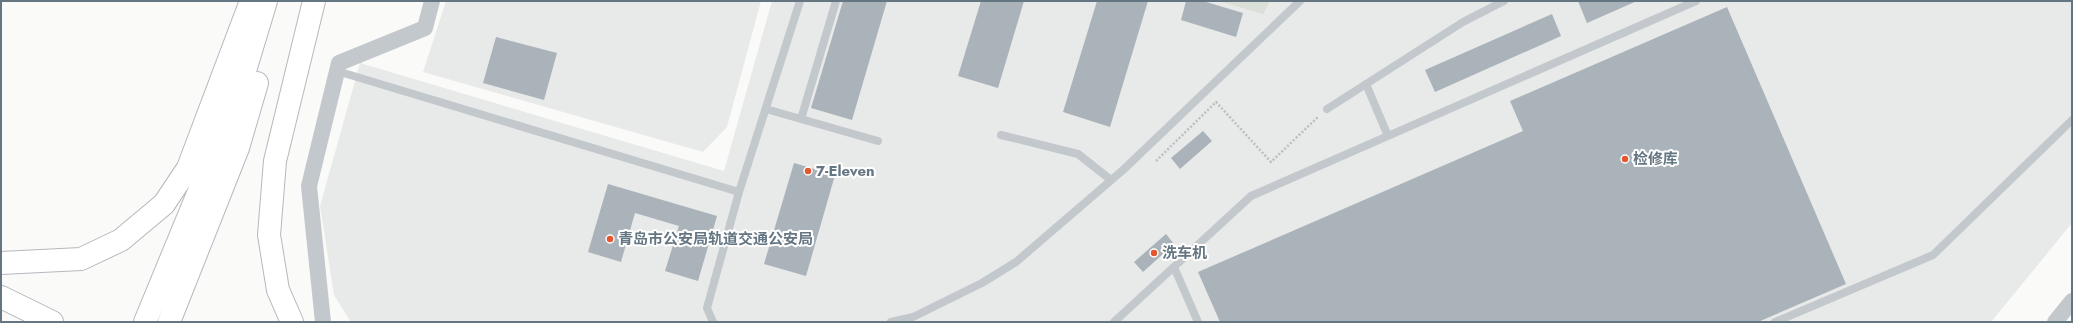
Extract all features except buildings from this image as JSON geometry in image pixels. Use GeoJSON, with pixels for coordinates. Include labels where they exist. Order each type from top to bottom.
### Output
{"type":"FeatureCollection","features":[{"type":"Feature","properties":{"kind":"highway"},"geometry":{"type":"LineString","coordinates":[[1,263],[81,260],[121,240],[164,204],[188,168],[251,1]]}},
{"type":"Feature","properties":{"kind":"highway"},"geometry":{"type":"LineString","coordinates":[[145,322],[235,104],[266,1]]}},
{"type":"Feature","properties":{"kind":"highway"},"geometry":{"type":"LineString","coordinates":[[169,322],[238,148],[281,1]]}},
{"type":"Feature","properties":{"kind":"highway"},"geometry":{"type":"LineString","coordinates":[[292,322],[278,290],[269,235],[275,161],[314,1]]}},
{"type":"Feature","properties":{"kind":"highway"},"geometry":{"type":"LineString","coordinates":[[1,297],[52,322]]}},
{"type":"Feature","properties":{"kind":"street"},"geometry":{"type":"LineString","coordinates":[[323,322],[309,186],[339,63],[425,28],[432,1]]}},
{"type":"Feature","properties":{"kind":"street"},"geometry":{"type":"LineString","coordinates":[[2055,322],[2072,301]]}},
{"type":"Feature","properties":{"kind":"lane"},"geometry":{"type":"LineString","coordinates":[[712,322],[707,308],[739,192],[800,1]]}},
{"type":"Feature","properties":{"kind":"lane"},"geometry":{"type":"LineString","coordinates":[[800,118],[836,1]]}},
{"type":"Feature","properties":{"kind":"lane"},"geometry":{"type":"LineString","coordinates":[[891,322],[913,317],[982,283],[1016,262],[1111,180],[1300,1]]}},
{"type":"Feature","properties":{"kind":"lane"},"geometry":{"type":"LineString","coordinates":[[1327,109],[1463,22],[1504,1]]}},
{"type":"Feature","properties":{"kind":"lane"},"geometry":{"type":"LineString","coordinates":[[1114,322],[1251,196],[1696,1]]}},
{"type":"Feature","properties":{"kind":"lane"},"geometry":{"type":"LineString","coordinates":[[337,71],[739,192]]}},
{"type":"Feature","properties":{"kind":"lane"},"geometry":{"type":"LineString","coordinates":[[1366,84],[1388,136]]}},
{"type":"Feature","properties":{"kind":"lane"},"geometry":{"type":"LineString","coordinates":[[766,109],[878,141]]}},
{"type":"Feature","properties":{"kind":"lane"},"geometry":{"type":"LineString","coordinates":[[1774,322],[1934,255],[2072,120]]}},
{"type":"Feature","properties":{"kind":"lane"},"geometry":{"type":"LineString","coordinates":[[1001,135],[1078,154],[1111,180]]}},
{"type":"Feature","properties":{"kind":"lane"},"geometry":{"type":"LineString","coordinates":[[1174,267],[1198,322]]}},
{"type":"Feature","properties":{"kind":"path"},"geometry":{"type":"LineString","coordinates":[[1156,161],[1216,102],[1271,162],[1327,109]]}},
{"type":"Feature","properties":{"kind":"shaded area"},"geometry":{"type":"Polygon","coordinates":[[[446,1],[761,1],[727,127],[703,152],[423,72],[446,1]]]}},
{"type":"Feature","properties":{"kind":"shaded area"},"geometry":{"type":"Polygon","coordinates":[[[772,1],[2072,1],[2072,223],[1991,322],[351,322],[334,295],[320,206],[360,63],[724,171],[772,1]]]}},
{"type":"Feature","properties":{"kind":"shaded area"},"geometry":{"type":"Polygon","coordinates":[[[1219,1],[1270,1],[1263,14],[1219,1]]]}},
{"type":"Feature","properties":{"kind":"place","name":"检修库"},"geometry":{"type":"Point","coordinates":[1625,159]}},
{"type":"Feature","properties":{"kind":"place","name":"7-Eleven"},"geometry":{"type":"Point","coordinates":[808,171]}},
{"type":"Feature","properties":{"kind":"place","name":"青岛市公安局轨道交通公安局"},"geometry":{"type":"Point","coordinates":[610,239]}},
{"type":"Feature","properties":{"kind":"place","name":"洗车机"},"geometry":{"type":"Point","coordinates":[1154,253]}}]}
